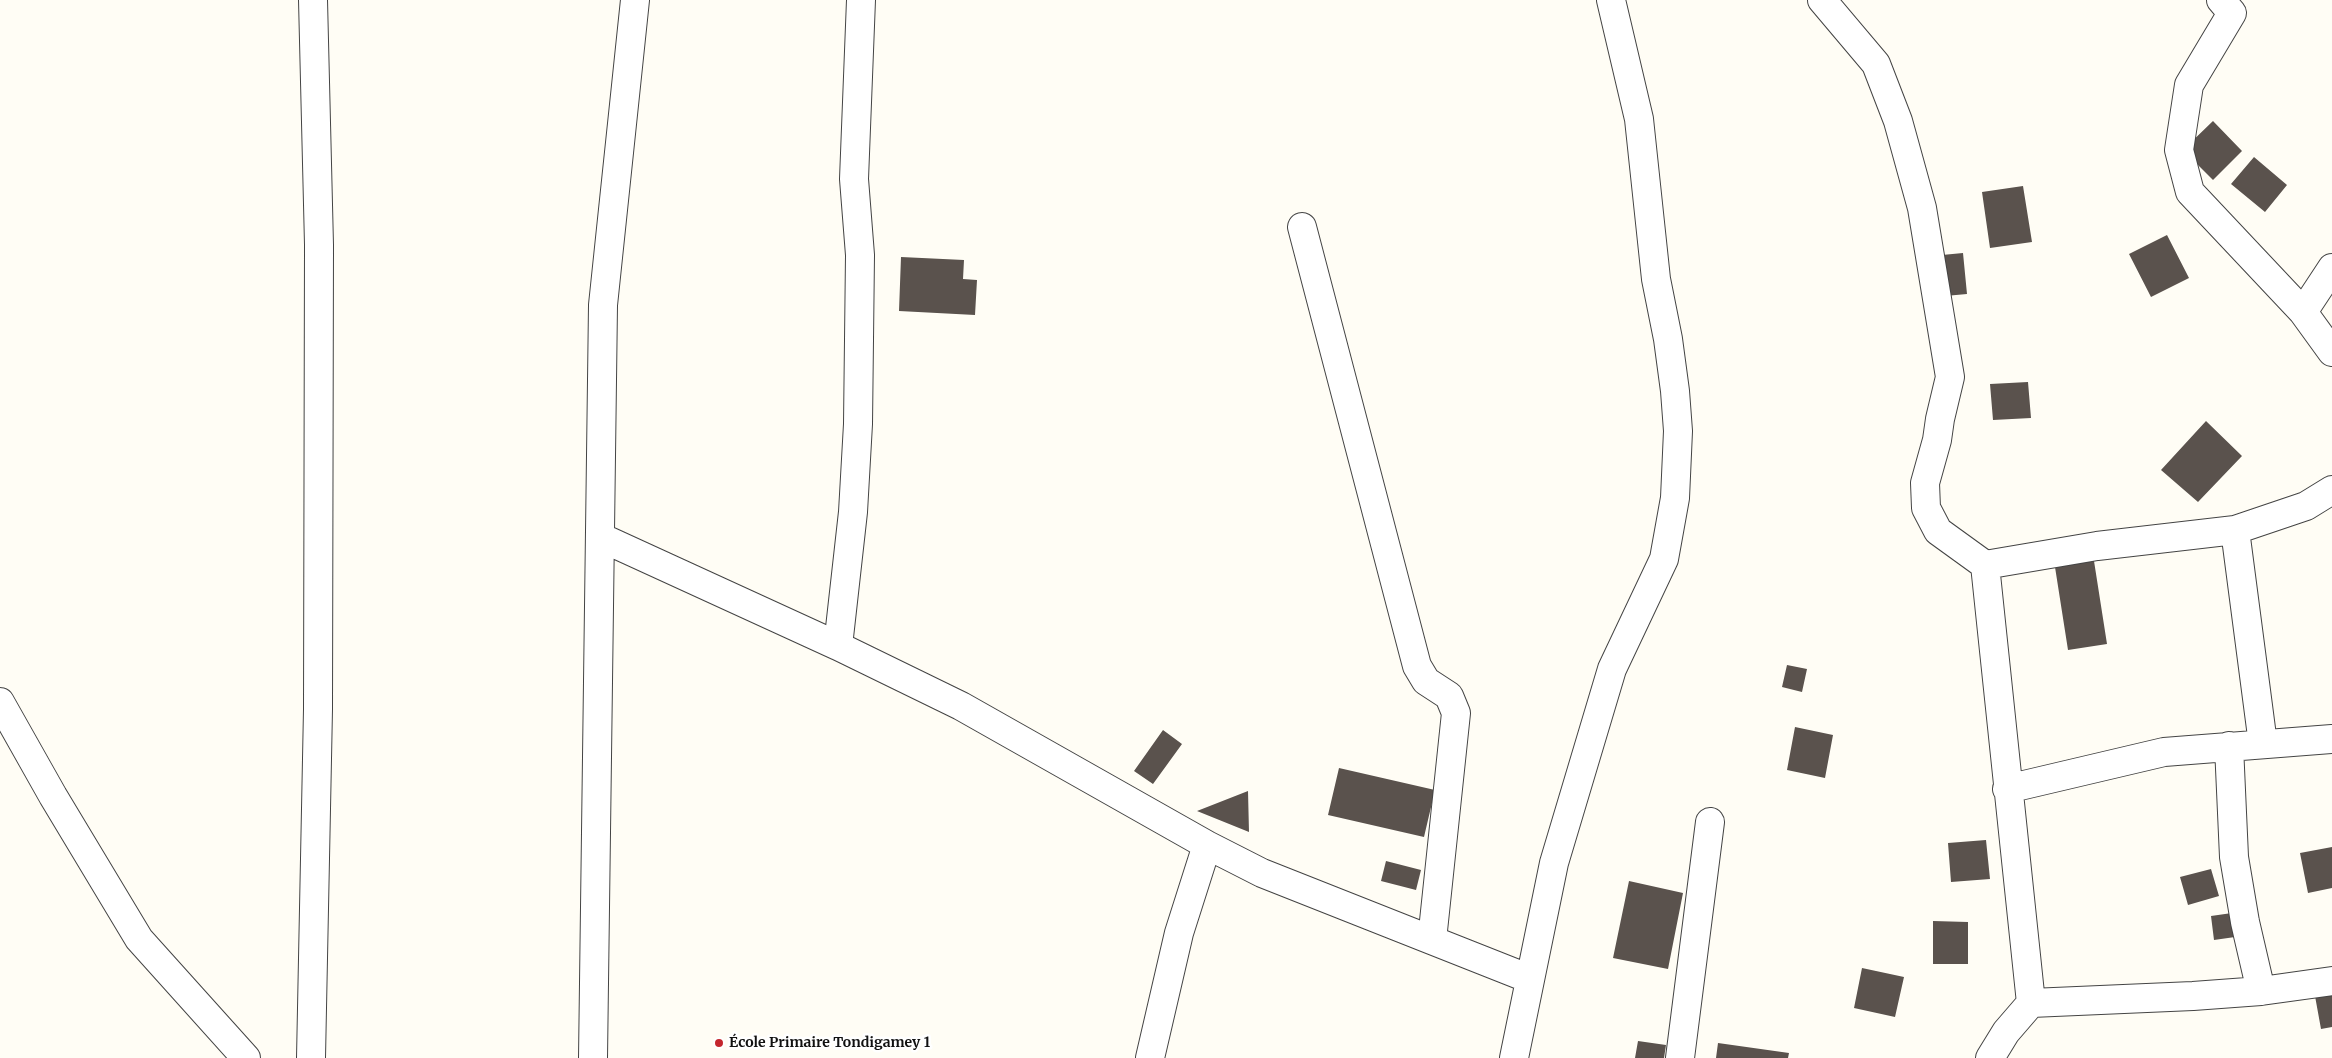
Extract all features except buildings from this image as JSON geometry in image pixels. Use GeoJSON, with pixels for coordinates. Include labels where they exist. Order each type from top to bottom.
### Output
{"type":"FeatureCollection","features":[{"type":"Feature","properties":{"kind":"street"},"geometry":{"type":"LineString","coordinates":[[311,1058],[318,709],[319,294],[313,0]]}},
{"type":"Feature","properties":{"kind":"street"},"geometry":{"type":"LineString","coordinates":[[593,1058],[603,305],[635,0]]}},
{"type":"Feature","properties":{"kind":"street"},"geometry":{"type":"LineString","coordinates":[[838,646],[853,512],[858,424],[860,255],[854,179],[861,0]]}},
{"type":"Feature","properties":{"kind":"street"},"geometry":{"type":"LineString","coordinates":[[1514,1058],[1554,863],[1612,669],[1664,559],[1675,498],[1678,431],[1676,391],[1656,279],[1639,118],[1611,0]]}},
{"type":"Feature","properties":{"kind":"street"},"geometry":{"type":"LineString","coordinates":[[1822,0],[1876,64],[1898,121],[1922,208],[1950,377],[1937,440],[1924,484],[1926,508],[1938,531],[1985,565],[2097,546],[2234,530],[2306,506],[2332,490]]}},
{"type":"Feature","properties":{"kind":"street"},"geometry":{"type":"LineString","coordinates":[[2232,4],[2189,85],[2180,150],[2190,192],[2303,312],[2332,352]]}},
{"type":"Feature","properties":{"kind":"street"},"geometry":{"type":"LineString","coordinates":[[1302,228],[1417,666],[1426,681],[1449,696],[1456,713],[1432,940]]}},
{"type":"Feature","properties":{"kind":"street"},"geometry":{"type":"LineString","coordinates":[[2303,312],[2332,268]]}},
{"type":"Feature","properties":{"kind":"street"},"geometry":{"type":"LineString","coordinates":[[2234,530],[2263,744]]}},
{"type":"Feature","properties":{"kind":"street"},"geometry":{"type":"LineString","coordinates":[[600,537],[838,646],[961,706],[1207,845],[1262,873],[1530,979]]}},
{"type":"Feature","properties":{"kind":"street"},"geometry":{"type":"LineString","coordinates":[[1985,565],[2007,789],[2031,1003]]}},
{"type":"Feature","properties":{"kind":"street"},"geometry":{"type":"LineString","coordinates":[[0,702],[53,796],[140,939],[246,1058]]}},
{"type":"Feature","properties":{"kind":"street"},"geometry":{"type":"LineString","coordinates":[[2007,789],[2164,752],[2332,739]]}},
{"type":"Feature","properties":{"kind":"street"},"geometry":{"type":"LineString","coordinates":[[2228,746],[2234,857],[2245,922],[2261,990]]}},
{"type":"Feature","properties":{"kind":"street"},"geometry":{"type":"LineString","coordinates":[[1680,1058],[1710,822]]}},
{"type":"Feature","properties":{"kind":"street"},"geometry":{"type":"LineString","coordinates":[[1150,1058],[1179,933],[1207,845]]}},
{"type":"Feature","properties":{"kind":"street"},"geometry":{"type":"LineString","coordinates":[[1990,1058],[2006,1032],[2031,1003],[2193,996],[2332,981]]}},
{"type":"Feature","properties":{"kind":"place","name":"École Primaire Tondigamey 1"},"geometry":{"type":"Point","coordinates":[719,1043]}}]}
